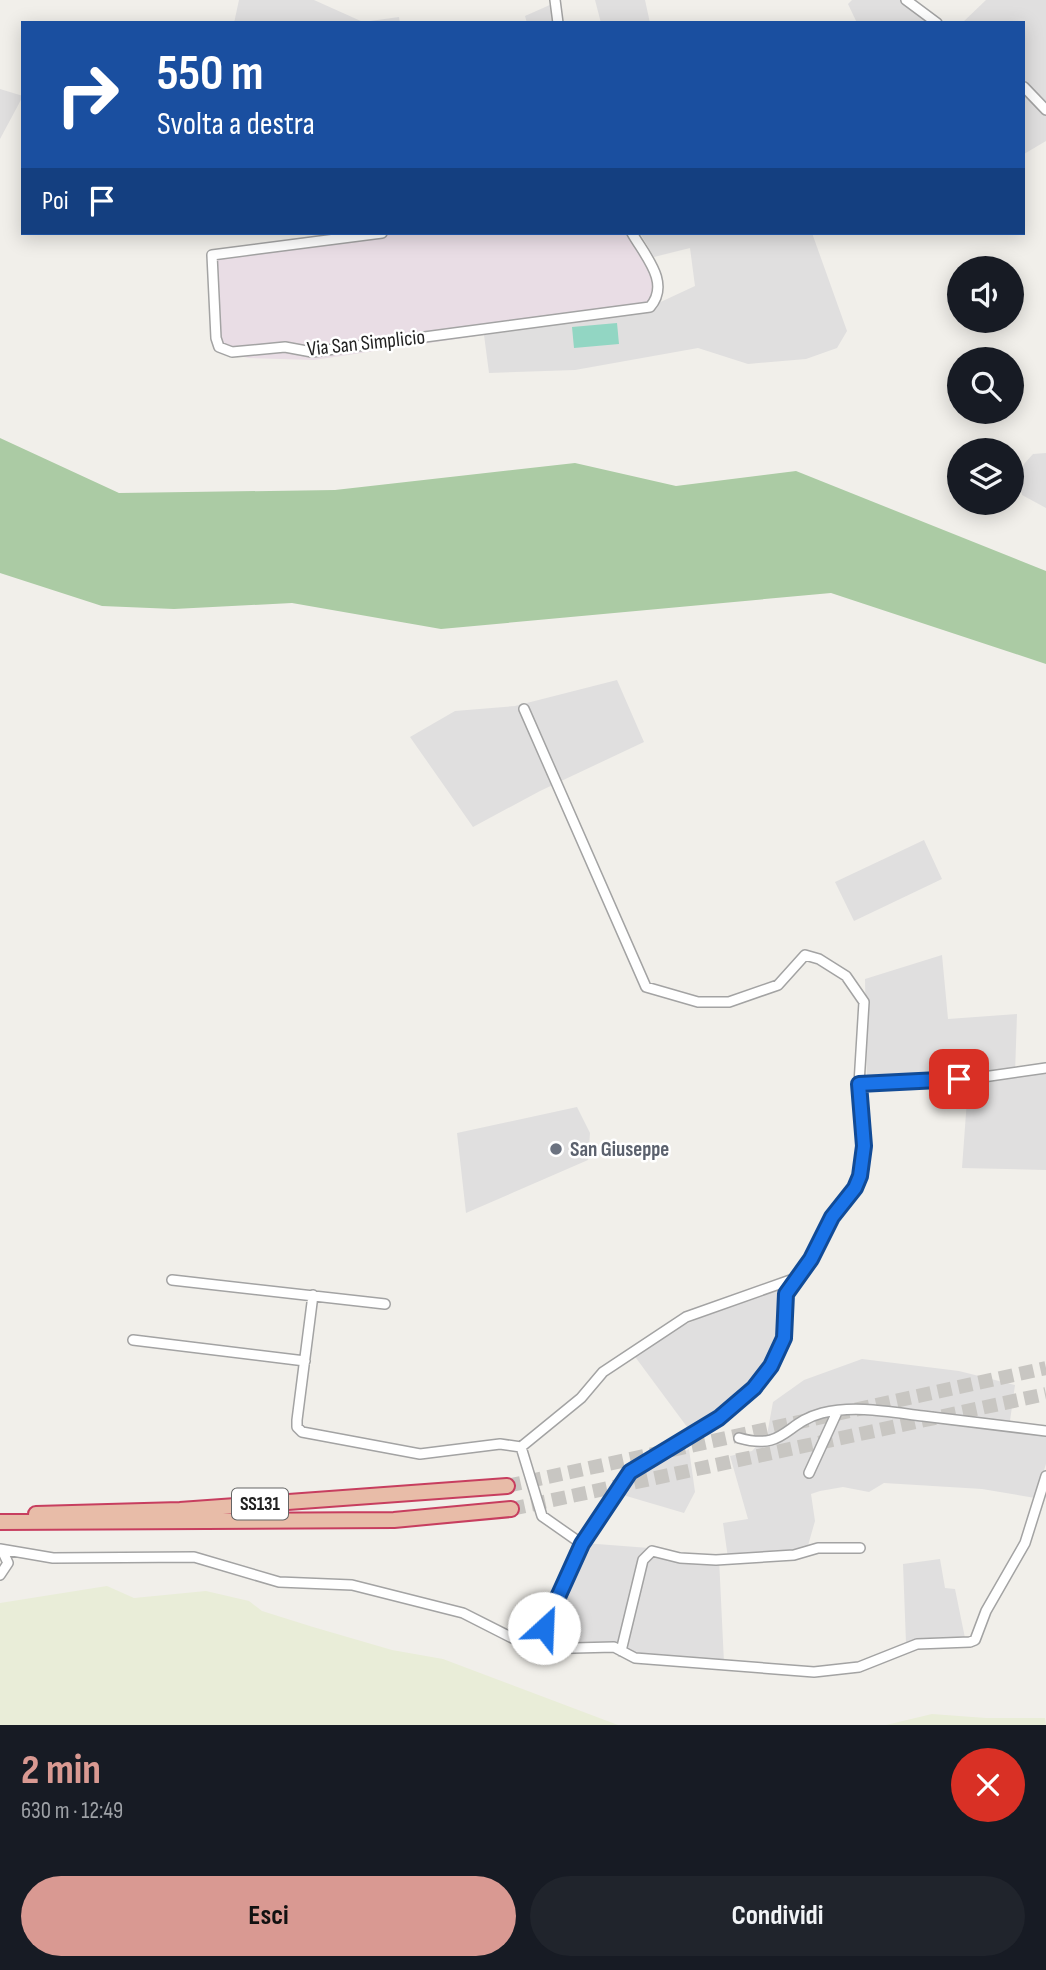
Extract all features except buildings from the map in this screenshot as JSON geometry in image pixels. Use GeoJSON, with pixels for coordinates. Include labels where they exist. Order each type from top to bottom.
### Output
{"type":"FeatureCollection","features":[{"type":"Feature","properties":{"kind":"highway","name":"SS131"},"geometry":{"type":"LineString","coordinates":[[0,1512],[45,1514],[180,1510],[507,1486]]}},
{"type":"Feature","properties":{"kind":"highway","name":"SS131"},"geometry":{"type":"LineString","coordinates":[[0,1522],[59,1524],[394,1520],[511,1509]]}},
{"type":"Feature","properties":{"kind":"highway"},"geometry":{"type":"LineString","coordinates":[[45,1514],[59,1524]]}},
{"type":"Feature","properties":{"kind":"street"},"geometry":{"type":"LineString","coordinates":[[555,0],[558,21]]}},
{"type":"Feature","properties":{"kind":"street"},"geometry":{"type":"LineString","coordinates":[[906,0],[934,21]]}},
{"type":"Feature","properties":{"kind":"street"},"geometry":{"type":"LineString","coordinates":[[1025,88],[1046,110]]}},
{"type":"Feature","properties":{"kind":"street","name":"Via San Simplicio"},"geometry":{"type":"LineString","coordinates":[[367,235],[212,255],[216,338],[219,347],[232,352],[285,347],[312,352],[650,307],[659,291],[659,280],[633,235]]}},
{"type":"Feature","properties":{"kind":"street"},"geometry":{"type":"LineString","coordinates":[[524,709],[646,987],[698,1002],[729,1002],[778,985],[805,955],[819,959],[846,976],[864,1002],[859,1084],[864,1146],[860,1176],[786,1294],[784,1338],[766,1374],[719,1418],[630,1472],[582,1544],[534,1649]]}},
{"type":"Feature","properties":{"kind":"street"},"geometry":{"type":"LineString","coordinates":[[859,1084],[976,1078],[1046,1068]]}},
{"type":"Feature","properties":{"kind":"street"},"geometry":{"type":"LineString","coordinates":[[172,1280],[385,1304]]}},
{"type":"Feature","properties":{"kind":"street"},"geometry":{"type":"LineString","coordinates":[[313,1295],[297,1427],[302,1432],[420,1454],[500,1444],[521,1447],[581,1398],[603,1372],[686,1317],[768,1286],[795,1281]]}},
{"type":"Feature","properties":{"kind":"street"},"geometry":{"type":"LineString","coordinates":[[133,1340],[305,1361]]}},
{"type":"Feature","properties":{"kind":"street"},"geometry":{"type":"LineString","coordinates":[[739,1438],[758,1443],[775,1440],[798,1423],[821,1414],[859,1409],[1046,1431]]}},
{"type":"Feature","properties":{"kind":"street"},"geometry":{"type":"LineString","coordinates":[[809,1473],[837,1412]]}},
{"type":"Feature","properties":{"kind":"street"},"geometry":{"type":"LineString","coordinates":[[521,1447],[542,1516],[582,1544]]}},
{"type":"Feature","properties":{"kind":"street"},"geometry":{"type":"LineString","coordinates":[[1,1549],[53,1558],[194,1557],[279,1582],[352,1585],[463,1613],[534,1649],[614,1647],[635,1658],[814,1672],[859,1667],[917,1644],[975,1640],[986,1611],[1025,1543],[1046,1476]]}},
{"type":"Feature","properties":{"kind":"street"},"geometry":{"type":"LineString","coordinates":[[621,1651],[643,1560],[652,1551],[680,1558],[716,1560],[794,1555],[818,1548],[860,1548]]}},
{"type":"Feature","properties":{"kind":"street"},"geometry":{"type":"LineString","coordinates":[[0,1575],[8,1563],[1,1549]]}},
{"type":"Feature","properties":{"kind":"shaded area"},"geometry":{"type":"Polygon","coordinates":[[[239,0],[314,0],[361,21],[234,21],[239,0]]]}},
{"type":"Feature","properties":{"kind":"shaded area"},"geometry":{"type":"Polygon","coordinates":[[[595,0],[645,0],[650,21],[600,21],[595,0]]]}},
{"type":"Feature","properties":{"kind":"shaded area"},"geometry":{"type":"Polygon","coordinates":[[[852,0],[903,0],[932,21],[856,21],[848,4],[852,0]]]}},
{"type":"Feature","properties":{"kind":"shaded area"},"geometry":{"type":"Polygon","coordinates":[[[986,0],[1046,0],[1046,141],[1025,153],[1025,21],[964,21],[986,0]]]}},
{"type":"Feature","properties":{"kind":"shaded area"},"geometry":{"type":"Polygon","coordinates":[[[552,4],[557,21],[526,21],[525,16],[552,4]]]}},
{"type":"Feature","properties":{"kind":"shaded area"},"geometry":{"type":"Polygon","coordinates":[[[399,17],[400,21],[370,21],[399,17]]]}},
{"type":"Feature","properties":{"kind":"shaded area"},"geometry":{"type":"Polygon","coordinates":[[[0,89],[21,95],[21,100],[0,139],[0,89]]]}},
{"type":"Feature","properties":{"kind":"shaded area"},"geometry":{"type":"Polygon","coordinates":[[[327,235],[636,235],[662,291],[639,312],[314,360],[249,358],[224,353],[216,346],[210,324],[207,253],[327,235]]]}},
{"type":"Feature","properties":{"kind":"shaded area"},"geometry":{"type":"Polygon","coordinates":[[[641,235],[813,235],[847,331],[837,348],[806,359],[748,364],[698,348],[575,370],[489,373],[484,335],[639,312],[695,286],[690,248],[654,257],[641,235]]]}},
{"type":"Feature","properties":{"kind":"shaded area"},"geometry":{"type":"Polygon","coordinates":[[[1046,453],[1046,508],[1024,496],[1024,464],[1033,454],[1046,453]]]}},
{"type":"Feature","properties":{"kind":"shaded area"},"geometry":{"type":"Polygon","coordinates":[[[617,680],[644,742],[540,791],[473,827],[410,737],[455,711],[515,706],[617,680]]]}},
{"type":"Feature","properties":{"kind":"shaded area"},"geometry":{"type":"Polygon","coordinates":[[[924,840],[942,879],[854,921],[835,882],[924,840]]]}},
{"type":"Feature","properties":{"kind":"shaded area"},"geometry":{"type":"Polygon","coordinates":[[[942,955],[948,1019],[1017,1014],[1015,1074],[1046,1070],[1046,1170],[962,1168],[968,1086],[867,1085],[865,979],[942,955]]]}},
{"type":"Feature","properties":{"kind":"shaded area"},"geometry":{"type":"Polygon","coordinates":[[[577,1107],[590,1133],[588,1160],[466,1213],[457,1133],[577,1107]]]}},
{"type":"Feature","properties":{"kind":"shaded area"},"geometry":{"type":"Polygon","coordinates":[[[780,1290],[784,1301],[782,1334],[764,1372],[693,1435],[633,1354],[680,1327],[742,1299],[780,1290]]]}},
{"type":"Feature","properties":{"kind":"shaded area"},"geometry":{"type":"Polygon","coordinates":[[[862,1359],[959,1371],[1015,1385],[1009,1428],[1046,1434],[1046,1464],[1035,1498],[982,1489],[884,1483],[869,1492],[843,1487],[820,1491],[811,1494],[815,1521],[807,1549],[728,1558],[723,1523],[748,1519],[730,1456],[752,1451],[767,1435],[773,1402],[804,1380],[862,1359]]]}},
{"type":"Feature","properties":{"kind":"shaded area"},"geometry":{"type":"Polygon","coordinates":[[[689,1449],[695,1492],[684,1513],[623,1495],[625,1488],[643,1472],[689,1449]]]}},
{"type":"Feature","properties":{"kind":"shaded area"},"geometry":{"type":"Polygon","coordinates":[[[584,1543],[649,1548],[719,1558],[724,1663],[632,1652],[620,1643],[543,1643],[584,1543]]]}},
{"type":"Feature","properties":{"kind":"shaded area"},"geometry":{"type":"Polygon","coordinates":[[[940,1559],[945,1588],[955,1589],[965,1638],[906,1643],[903,1564],[940,1559]]]}},
{"type":"Feature","properties":{"kind":"green space"},"geometry":{"type":"Polygon","coordinates":[[[617,323],[619,344],[574,348],[572,327],[617,323]]]}},
{"type":"Feature","properties":{"kind":"green space"},"geometry":{"type":"Polygon","coordinates":[[[0,438],[119,493],[335,490],[575,463],[676,486],[796,471],[1046,571],[1046,664],[831,593],[441,629],[292,603],[174,609],[102,606],[0,573],[0,438]]]}},
{"type":"Feature","properties":{"kind":"green space"},"geometry":{"type":"Polygon","coordinates":[[[107,1586],[134,1598],[206,1591],[249,1601],[262,1611],[313,1627],[392,1650],[443,1659],[618,1725],[0,1725],[0,1603],[107,1586]]]}},
{"type":"Feature","properties":{"kind":"green space"},"geometry":{"type":"Polygon","coordinates":[[[932,1714],[1045,1718],[1046,1725],[886,1725],[932,1714]]]}},
{"type":"Feature","properties":{"kind":"tunnel"},"geometry":{"type":"LineString","coordinates":[[507,1486],[1046,1368]]}},
{"type":"Feature","properties":{"kind":"tunnel"},"geometry":{"type":"LineString","coordinates":[[511,1509],[1046,1394]]}},
{"type":"Feature","properties":{"kind":"place","name":"San Giuseppe"},"geometry":{"type":"Point","coordinates":[556,1149]}},
{"type":"Feature","properties":{"kind":"route"},"geometry":{"type":"LineString","coordinates":[[544,1628],[582,1544],[630,1472],[719,1418],[754,1388],[771,1366],[784,1338],[787,1323],[786,1294],[811,1259],[832,1217],[855,1188],[860,1176],[864,1146],[859,1084],[959,1079]]}}]}
